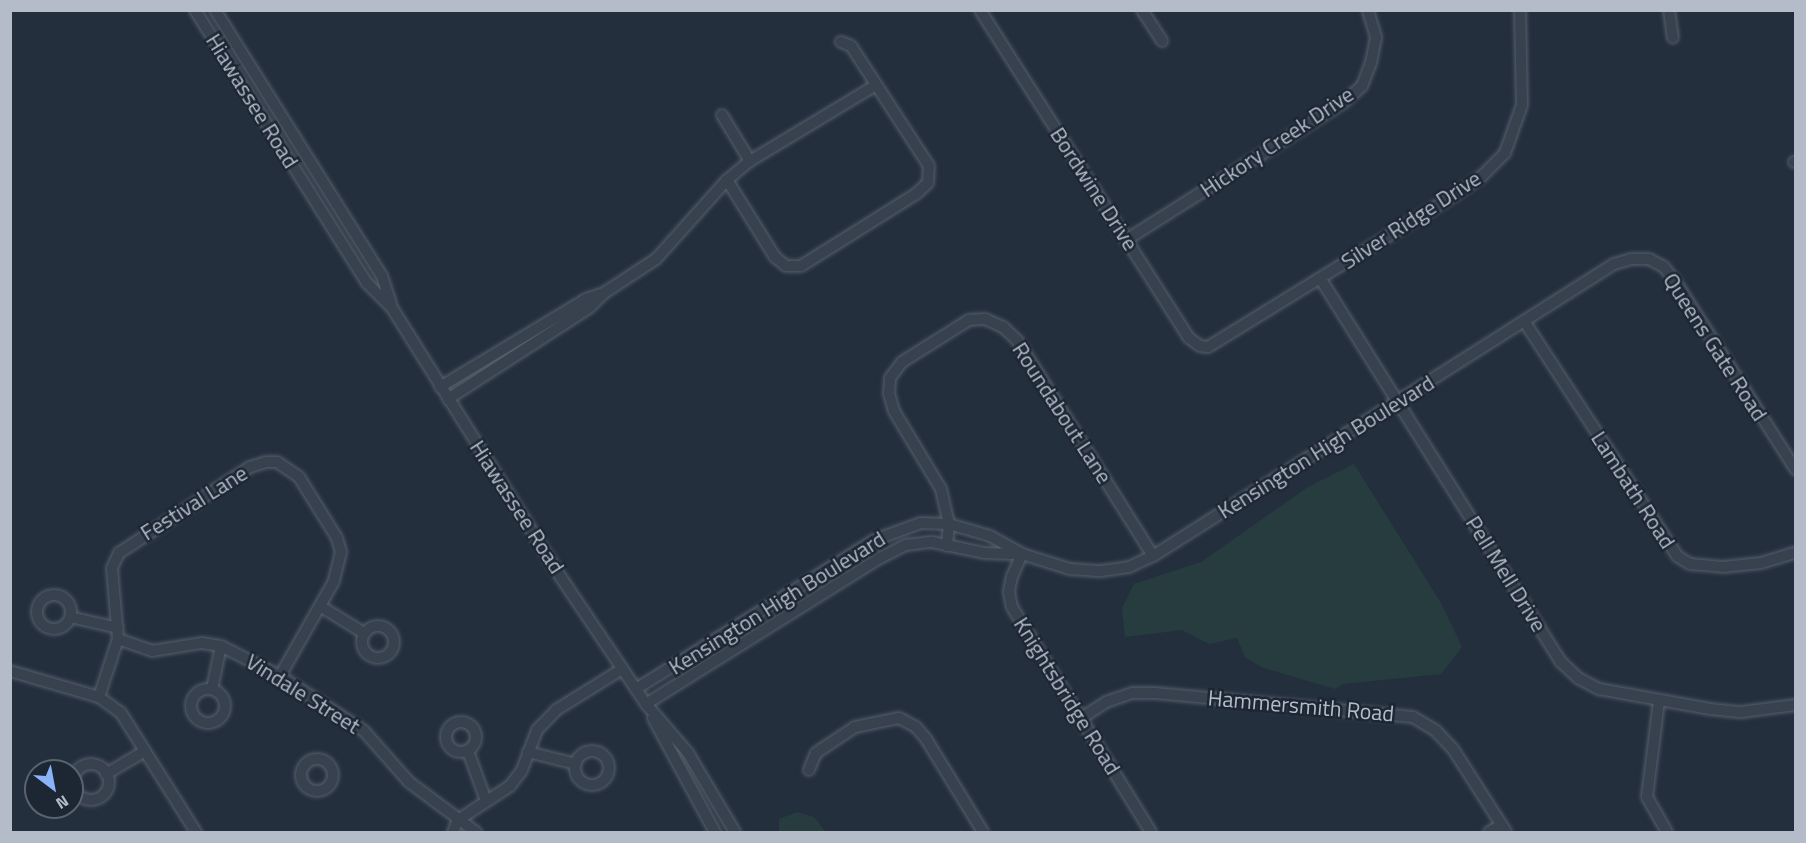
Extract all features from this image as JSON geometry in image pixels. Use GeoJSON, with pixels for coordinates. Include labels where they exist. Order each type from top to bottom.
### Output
{"type":"FeatureCollection","features":[{"type":"Feature","properties":{"kind":"street","name":"Hiawassee Road"},"geometry":{"type":"LineString","coordinates":[[195,10],[367,283],[392,308],[440,387],[622,669],[646,704],[688,753],[735,832]]}},
{"type":"Feature","properties":{"kind":"street","name":"Hiawassee Road"},"geometry":{"type":"LineString","coordinates":[[215,10],[382,276],[392,308]]}},
{"type":"Feature","properties":{"kind":"street","name":"Bordwine Drive"},"geometry":{"type":"LineString","coordinates":[[980,10],[1188,338],[1200,346],[1220,342]]}},
{"type":"Feature","properties":{"kind":"street"},"geometry":{"type":"LineString","coordinates":[[1142,10],[1162,41]]}},
{"type":"Feature","properties":{"kind":"street","name":"Hickory Creek Drive"},"geometry":{"type":"LineString","coordinates":[[1126,240],[1362,86],[1376,37],[1368,10]]}},
{"type":"Feature","properties":{"kind":"street","name":"Silver Ridge Drive"},"geometry":{"type":"LineString","coordinates":[[1220,342],[1455,195],[1481,177],[1505,153],[1522,105],[1520,10]]}},
{"type":"Feature","properties":{"kind":"street"},"geometry":{"type":"LineString","coordinates":[[1669,10],[1673,38]]}},
{"type":"Feature","properties":{"kind":"street"},"geometry":{"type":"LineString","coordinates":[[727,180],[774,256],[786,266],[801,266],[916,195],[928,183],[929,166],[851,46],[841,42]]}},
{"type":"Feature","properties":{"kind":"street"},"geometry":{"type":"LineString","coordinates":[[448,399],[590,307],[604,293],[671,246],[727,180],[750,161],[876,85]]}},
{"type":"Feature","properties":{"kind":"street"},"geometry":{"type":"LineString","coordinates":[[722,115],[750,161]]}},
{"type":"Feature","properties":{"kind":"street","name":"Queens Gate Road"},"geometry":{"type":"LineString","coordinates":[[1614,264],[1648,260],[1664,267],[1796,470]]}},
{"type":"Feature","properties":{"kind":"street","name":"Kensington High Boulevard"},"geometry":{"type":"LineString","coordinates":[[636,690],[874,540],[921,523],[949,524],[990,536],[1022,554],[1070,570],[1101,572],[1129,567],[1153,556],[1614,264]]}},
{"type":"Feature","properties":{"kind":"street","name":"Pell Mell Drive"},"geometry":{"type":"LineString","coordinates":[[1320,278],[1561,662],[1599,688],[1659,701],[1741,712],[1796,705]]}},
{"type":"Feature","properties":{"kind":"street"},"geometry":{"type":"LineString","coordinates":[[440,387],[586,299],[604,293]]}},
{"type":"Feature","properties":{"kind":"street","name":"Roundabout Lane"},"geometry":{"type":"LineString","coordinates":[[947,546],[949,524],[941,489],[894,411],[889,394],[890,378],[902,362],[969,320],[986,320],[1003,327],[1017,340],[1153,556]]}},
{"type":"Feature","properties":{"kind":"street","name":"Lambath Road"},"geometry":{"type":"LineString","coordinates":[[1524,321],[1677,556],[1690,564],[1724,567],[1761,563],[1796,552]]}},
{"type":"Feature","properties":{"kind":"street","name":"Festival Lane"},"geometry":{"type":"LineString","coordinates":[[99,697],[118,634],[112,568],[119,553],[240,474],[266,462],[277,462],[299,477],[337,538],[340,564],[320,606],[280,676]]}},
{"type":"Feature","properties":{"kind":"street","name":"Kensington High Boulevard"},"geometry":{"type":"LineString","coordinates":[[646,704],[880,558],[906,545],[932,542],[984,553],[1022,554]]}},
{"type":"Feature","properties":{"kind":"street","name":"Knightsbridge Road"},"geometry":{"type":"LineString","coordinates":[[1022,554],[1011,576],[1009,592],[1012,607],[1151,832]]}},
{"type":"Feature","properties":{"kind":"street"},"geometry":{"type":"LineString","coordinates":[[320,606],[364,633]]}},
{"type":"Feature","properties":{"kind":"street","name":"Vindale Street"},"geometry":{"type":"LineString","coordinates":[[70,617],[118,634],[152,651],[202,643],[221,646],[280,676],[364,730],[409,782],[476,832]]}},
{"type":"Feature","properties":{"kind":"street"},"geometry":{"type":"LineString","coordinates":[[212,689],[221,646]]}},
{"type":"Feature","properties":{"kind":"street"},"geometry":{"type":"LineString","coordinates":[[453,832],[458,820],[485,798],[510,786],[537,730],[556,710],[622,669]]}},
{"type":"Feature","properties":{"kind":"street"},"geometry":{"type":"LineString","coordinates":[[10,671],[99,697],[122,713],[196,832]]}},
{"type":"Feature","properties":{"kind":"street","name":"Hammersmith Road"},"geometry":{"type":"LineString","coordinates":[[1080,719],[1106,702],[1132,693],[1155,693],[1413,717],[1436,731],[1453,749],[1504,829]]}},
{"type":"Feature","properties":{"kind":"street"},"geometry":{"type":"LineString","coordinates":[[1659,701],[1647,797],[1667,832]]}},
{"type":"Feature","properties":{"kind":"street","name":"Hiawassee Road"},"geometry":{"type":"LineString","coordinates":[[646,704],[675,765],[715,832]]}},
{"type":"Feature","properties":{"kind":"street"},"geometry":{"type":"LineString","coordinates":[[809,770],[816,753],[855,727],[879,719],[898,718],[916,727],[926,739],[982,832]]}},
{"type":"Feature","properties":{"kind":"street"},"geometry":{"type":"LineString","coordinates":[[106,774],[145,751]]}},
{"type":"Feature","properties":{"kind":"street"},"geometry":{"type":"LineString","coordinates":[[468,751],[485,798]]}},
{"type":"Feature","properties":{"kind":"street"},"geometry":{"type":"LineString","coordinates":[[528,752],[576,764]]}},
{"type":"Feature","properties":{"kind":"street"},"geometry":{"type":"LineString","coordinates":[[1488,832],[1504,829]]}},
{"type":"Feature","properties":{"kind":"green space"},"geometry":{"type":"Polygon","coordinates":[[[1354,464],[1441,603],[1462,647],[1441,674],[1343,684],[1335,689],[1261,667],[1245,657],[1237,638],[1209,644],[1182,630],[1125,637],[1122,608],[1134,584],[1201,562],[1308,487],[1354,464]]]}},
{"type":"Feature","properties":{"kind":"green space"},"geometry":{"type":"Polygon","coordinates":[[[797,812],[814,817],[826,832],[779,832],[779,819],[797,812]]]}}]}
